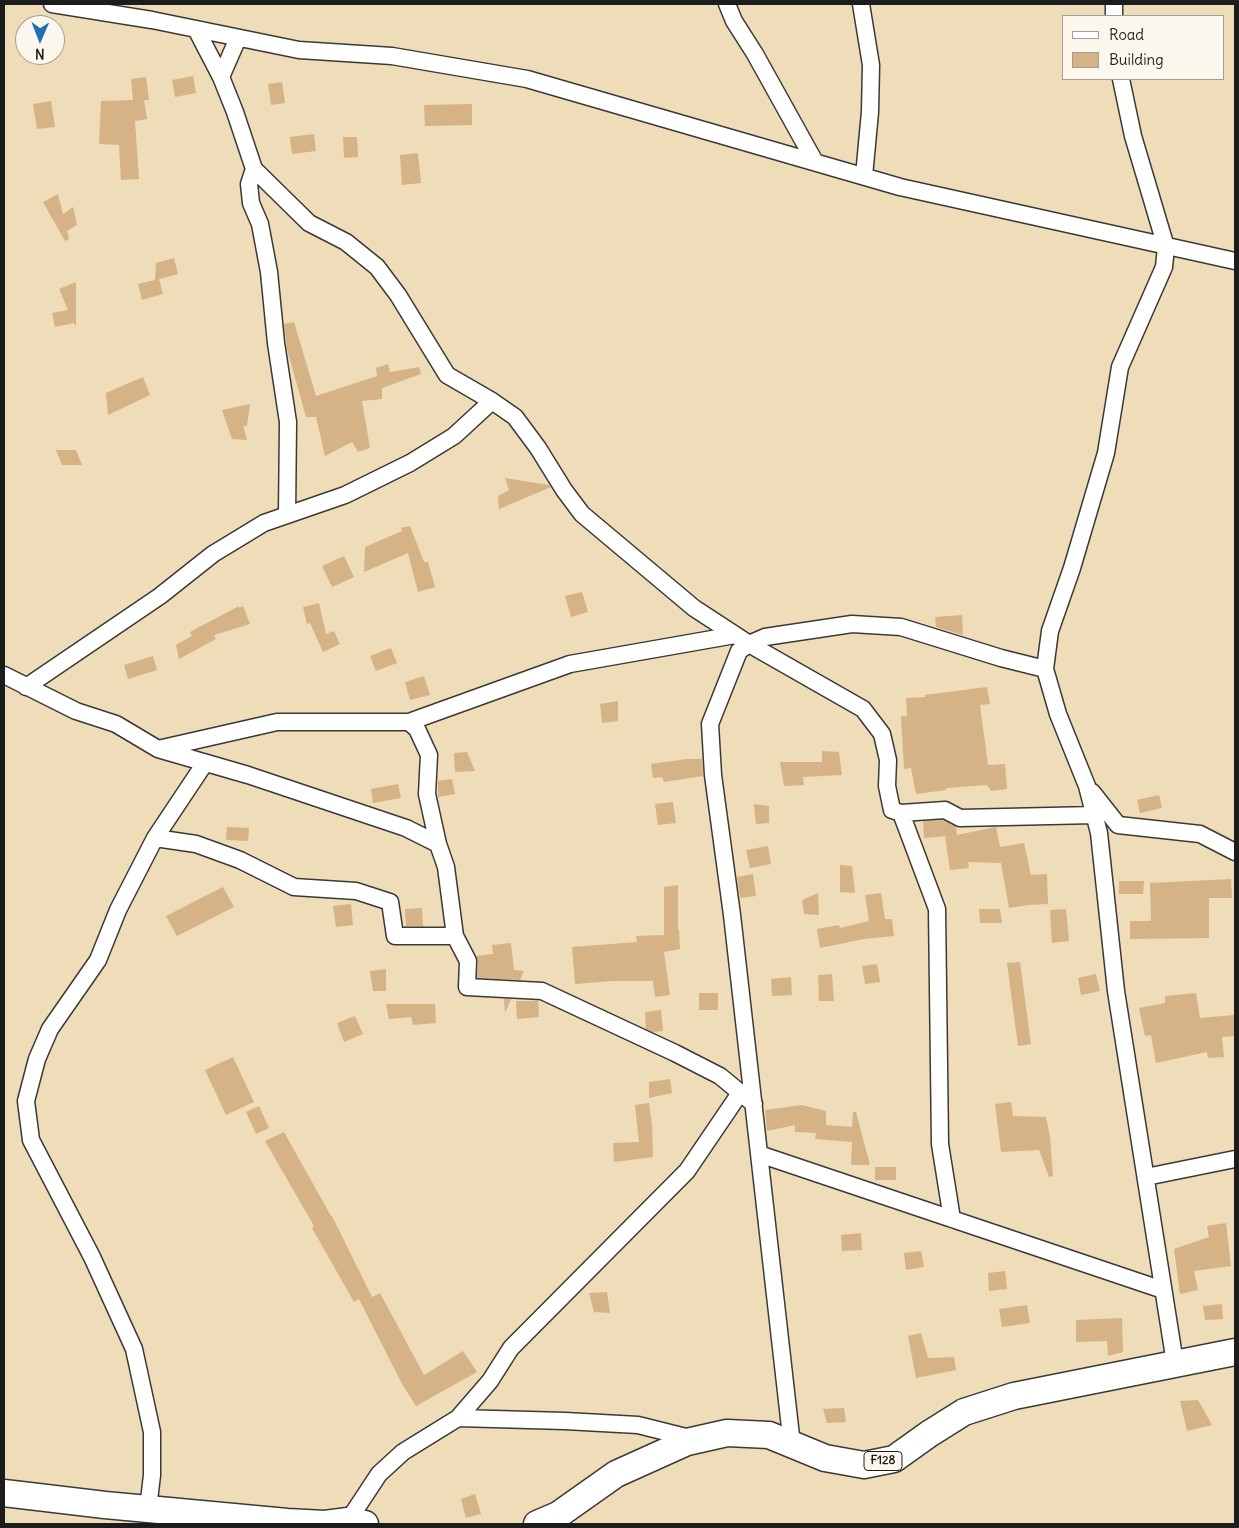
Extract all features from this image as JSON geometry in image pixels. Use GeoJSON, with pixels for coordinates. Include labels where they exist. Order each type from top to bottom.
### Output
{"type":"FeatureCollection","features":[{"type":"Feature","properties":{"kind":"main road","name":"F128"},"geometry":{"type":"LineString","coordinates":[[537,1524],[558,1515],[616,1474],[687,1442],[727,1432],[768,1435],[825,1458],[864,1465],[894,1459],[964,1412],[1014,1396],[1235,1352]]}},
{"type":"Feature","properties":{"kind":"main road"},"geometry":{"type":"LineString","coordinates":[[4,1493],[287,1522],[325,1524],[356,1522]]}},
{"type":"Feature","properties":{"kind":"street"},"geometry":{"type":"LineString","coordinates":[[52,4],[196,29],[300,50],[392,56],[527,79],[900,187],[1235,261]]}},
{"type":"Feature","properties":{"kind":"street"},"geometry":{"type":"LineString","coordinates":[[727,4],[734,21],[755,54],[815,162]]}},
{"type":"Feature","properties":{"kind":"street"},"geometry":{"type":"LineString","coordinates":[[861,4],[871,64],[870,112],[864,176]]}},
{"type":"Feature","properties":{"kind":"street"},"geometry":{"type":"LineString","coordinates":[[196,29],[221,77],[254,169],[309,223],[346,242],[377,267],[398,295],[447,374],[515,417],[582,514],[694,608],[742,639],[863,709],[882,734],[888,760],[886,786],[892,810],[901,813],[945,810],[960,818],[1095,815]]}},
{"type":"Feature","properties":{"kind":"street"},"geometry":{"type":"LineString","coordinates":[[221,77],[238,38]]}},
{"type":"Feature","properties":{"kind":"street"},"geometry":{"type":"LineString","coordinates":[[1121,80],[1132,136],[1166,247],[1164,268],[1120,368],[1106,453],[1072,568],[1050,631],[1045,669],[1058,714],[1087,786],[1099,833],[1116,991],[1175,1364]]}},
{"type":"Feature","properties":{"kind":"street"},"geometry":{"type":"LineString","coordinates":[[254,169],[248,184],[251,203],[260,224],[269,272],[276,343],[288,422],[287,515]]}},
{"type":"Feature","properties":{"kind":"street"},"geometry":{"type":"LineString","coordinates":[[26,687],[160,596],[213,554],[264,523],[345,495],[410,463],[454,436],[492,401]]}},
{"type":"Feature","properties":{"kind":"street"},"geometry":{"type":"LineString","coordinates":[[158,749],[277,722],[410,722],[570,664],[852,624],[901,627],[1001,658],[1045,669]]}},
{"type":"Feature","properties":{"kind":"street"},"geometry":{"type":"LineString","coordinates":[[742,639],[710,724],[713,775],[732,915],[792,1444]]}},
{"type":"Feature","properties":{"kind":"street"},"geometry":{"type":"LineString","coordinates":[[4,675],[76,711],[116,724],[158,749],[406,828],[438,844]]}},
{"type":"Feature","properties":{"kind":"street"},"geometry":{"type":"LineString","coordinates":[[410,722],[418,729],[429,756],[427,794],[438,844],[446,867],[455,936],[468,961],[467,987],[542,991],[713,1072],[754,1104]]}},
{"type":"Feature","properties":{"kind":"street"},"geometry":{"type":"LineString","coordinates":[[148,1509],[152,1476],[152,1432],[134,1349],[92,1257],[31,1140],[26,1101],[38,1059],[50,1029],[98,960],[118,910],[155,838],[205,763]]}},
{"type":"Feature","properties":{"kind":"street"},"geometry":{"type":"LineString","coordinates":[[1087,786],[1118,825],[1200,834],[1235,852]]}},
{"type":"Feature","properties":{"kind":"street"},"geometry":{"type":"LineString","coordinates":[[901,813],[937,909],[940,1144],[952,1219]]}},
{"type":"Feature","properties":{"kind":"street"},"geometry":{"type":"LineString","coordinates":[[155,838],[196,844],[240,860],[294,887],[356,890],[390,902],[395,936],[455,936]]}},
{"type":"Feature","properties":{"kind":"street"},"geometry":{"type":"LineString","coordinates":[[356,1522],[379,1474],[403,1452],[458,1418],[490,1381],[511,1348],[686,1171],[740,1093]]}},
{"type":"Feature","properties":{"kind":"street"},"geometry":{"type":"LineString","coordinates":[[760,1154],[1163,1290]]}},
{"type":"Feature","properties":{"kind":"street"},"geometry":{"type":"LineString","coordinates":[[1146,1177],[1235,1159]]}},
{"type":"Feature","properties":{"kind":"street"},"geometry":{"type":"LineString","coordinates":[[458,1418],[638,1425],[698,1440]]}},
{"type":"Feature","properties":{"kind":"building"},"geometry":{"type":"Polygon","coordinates":[[[193,76],[196,93],[175,97],[172,80],[193,76]]]}},
{"type":"Feature","properties":{"kind":"building"},"geometry":{"type":"Polygon","coordinates":[[[146,77],[149,100],[144,100],[147,119],[135,121],[139,179],[121,180],[119,145],[99,144],[101,101],[133,100],[131,79],[146,77]]]}},
{"type":"Feature","properties":{"kind":"building"},"geometry":{"type":"Polygon","coordinates":[[[282,82],[285,103],[271,105],[268,84],[282,82]]]}},
{"type":"Feature","properties":{"kind":"building"},"geometry":{"type":"Polygon","coordinates":[[[51,101],[55,127],[37,129],[33,104],[51,101]]]}},
{"type":"Feature","properties":{"kind":"building"},"geometry":{"type":"Polygon","coordinates":[[[472,104],[472,125],[425,126],[424,105],[472,104]]]}},
{"type":"Feature","properties":{"kind":"building"},"geometry":{"type":"Polygon","coordinates":[[[314,134],[316,151],[292,154],[290,137],[314,134]]]}},
{"type":"Feature","properties":{"kind":"building"},"geometry":{"type":"Polygon","coordinates":[[[343,137],[357,137],[358,157],[344,158],[343,137]]]}},
{"type":"Feature","properties":{"kind":"building"},"geometry":{"type":"Polygon","coordinates":[[[418,153],[421,183],[402,185],[400,155],[418,153]]]}},
{"type":"Feature","properties":{"kind":"building"},"geometry":{"type":"Polygon","coordinates":[[[58,194],[63,214],[73,207],[77,225],[67,231],[69,239],[65,241],[43,202],[58,194]]]}},
{"type":"Feature","properties":{"kind":"building"},"geometry":{"type":"Polygon","coordinates":[[[174,258],[178,274],[159,279],[163,294],[142,300],[138,284],[155,280],[156,263],[174,258]]]}},
{"type":"Feature","properties":{"kind":"building"},"geometry":{"type":"Polygon","coordinates":[[[76,282],[76,327],[74,323],[55,327],[52,313],[68,310],[59,289],[76,282]]]}},
{"type":"Feature","properties":{"kind":"building"},"geometry":{"type":"Polygon","coordinates":[[[294,322],[316,396],[377,376],[376,368],[388,364],[390,372],[419,367],[421,374],[382,388],[382,399],[362,401],[370,448],[358,452],[352,442],[325,456],[316,417],[306,417],[287,349],[284,324],[294,322]]]}},
{"type":"Feature","properties":{"kind":"building"},"geometry":{"type":"Polygon","coordinates":[[[143,377],[150,395],[108,415],[106,393],[143,377]]]}},
{"type":"Feature","properties":{"kind":"building"},"geometry":{"type":"Polygon","coordinates":[[[250,404],[247,426],[243,426],[247,440],[232,439],[222,410],[250,404]]]}},
{"type":"Feature","properties":{"kind":"building"},"geometry":{"type":"Polygon","coordinates":[[[56,450],[76,450],[82,465],[62,465],[56,450]]]}},
{"type":"Feature","properties":{"kind":"building"},"geometry":{"type":"Polygon","coordinates":[[[505,478],[549,485],[551,487],[499,509],[498,496],[509,490],[505,478]]]}},
{"type":"Feature","properties":{"kind":"building"},"geometry":{"type":"Polygon","coordinates":[[[410,526],[424,562],[428,562],[435,587],[418,592],[408,553],[364,572],[365,547],[402,531],[401,528],[410,526]]]}},
{"type":"Feature","properties":{"kind":"building"},"geometry":{"type":"Polygon","coordinates":[[[344,556],[354,577],[332,587],[322,566],[344,556]]]}},
{"type":"Feature","properties":{"kind":"building"},"geometry":{"type":"Polygon","coordinates":[[[582,592],[588,612],[571,617],[565,596],[582,592]]]}},
{"type":"Feature","properties":{"kind":"building"},"geometry":{"type":"Polygon","coordinates":[[[319,603],[326,634],[334,631],[340,644],[323,652],[310,623],[307,624],[303,607],[319,603]]]}},
{"type":"Feature","properties":{"kind":"building"},"geometry":{"type":"Polygon","coordinates":[[[239,606],[239,608],[243,606],[250,624],[214,635],[216,639],[179,659],[176,645],[192,636],[190,632],[239,606]]]}},
{"type":"Feature","properties":{"kind":"building"},"geometry":{"type":"Polygon","coordinates":[[[962,615],[963,635],[936,627],[935,617],[962,615]]]}},
{"type":"Feature","properties":{"kind":"building"},"geometry":{"type":"Polygon","coordinates":[[[391,648],[397,663],[376,671],[370,656],[391,648]]]}},
{"type":"Feature","properties":{"kind":"building"},"geometry":{"type":"Polygon","coordinates":[[[153,656],[157,670],[128,679],[124,665],[153,656]]]}},
{"type":"Feature","properties":{"kind":"building"},"geometry":{"type":"Polygon","coordinates":[[[424,676],[430,695],[410,700],[405,682],[424,676]]]}},
{"type":"Feature","properties":{"kind":"building"},"geometry":{"type":"Polygon","coordinates":[[[987,687],[990,704],[980,705],[988,765],[1005,764],[1007,789],[991,791],[987,785],[946,788],[946,790],[916,794],[911,768],[904,769],[901,716],[907,716],[906,698],[925,697],[925,695],[987,687]]]}},
{"type":"Feature","properties":{"kind":"building"},"geometry":{"type":"Polygon","coordinates":[[[618,701],[618,721],[602,723],[600,704],[618,701]]]}},
{"type":"Feature","properties":{"kind":"building"},"geometry":{"type":"Polygon","coordinates":[[[822,751],[839,752],[842,775],[803,777],[804,785],[784,786],[780,762],[822,762],[822,751]]]}},
{"type":"Feature","properties":{"kind":"building"},"geometry":{"type":"Polygon","coordinates":[[[467,752],[475,771],[455,772],[454,753],[467,752]]]}},
{"type":"Feature","properties":{"kind":"building"},"geometry":{"type":"Polygon","coordinates":[[[702,759],[703,776],[664,782],[662,777],[653,778],[651,764],[702,759]]]}},
{"type":"Feature","properties":{"kind":"building"},"geometry":{"type":"Polygon","coordinates":[[[452,779],[455,794],[438,797],[438,781],[452,779]]]}},
{"type":"Feature","properties":{"kind":"building"},"geometry":{"type":"Polygon","coordinates":[[[398,784],[401,798],[373,803],[371,789],[398,784]]]}},
{"type":"Feature","properties":{"kind":"building"},"geometry":{"type":"Polygon","coordinates":[[[1159,795],[1162,808],[1140,813],[1137,800],[1159,795]]]}},
{"type":"Feature","properties":{"kind":"building"},"geometry":{"type":"Polygon","coordinates":[[[673,802],[676,823],[658,825],[655,804],[673,802]]]}},
{"type":"Feature","properties":{"kind":"building"},"geometry":{"type":"Polygon","coordinates":[[[754,804],[769,806],[769,823],[756,824],[754,804]]]}},
{"type":"Feature","properties":{"kind":"building"},"geometry":{"type":"Polygon","coordinates":[[[943,820],[956,827],[957,835],[996,827],[1000,847],[1024,843],[1031,875],[1047,874],[1048,904],[1009,908],[1001,863],[968,862],[969,868],[950,870],[945,837],[948,836],[924,838],[923,821],[943,820]]]}},
{"type":"Feature","properties":{"kind":"building"},"geometry":{"type":"Polygon","coordinates":[[[227,827],[249,828],[248,841],[226,840],[227,827]]]}},
{"type":"Feature","properties":{"kind":"building"},"geometry":{"type":"Polygon","coordinates":[[[768,846],[771,864],[750,868],[746,850],[768,846]]]}},
{"type":"Feature","properties":{"kind":"building"},"geometry":{"type":"Polygon","coordinates":[[[840,865],[852,866],[855,893],[840,892],[840,865]]]}},
{"type":"Feature","properties":{"kind":"building"},"geometry":{"type":"Polygon","coordinates":[[[753,874],[756,896],[740,898],[737,877],[753,874]]]}},
{"type":"Feature","properties":{"kind":"building"},"geometry":{"type":"Polygon","coordinates":[[[1231,879],[1232,898],[1209,898],[1209,938],[1130,939],[1130,921],[1151,921],[1150,883],[1231,879]]]}},
{"type":"Feature","properties":{"kind":"building"},"geometry":{"type":"Polygon","coordinates":[[[1119,881],[1144,881],[1143,894],[1119,894],[1119,881]]]}},
{"type":"Feature","properties":{"kind":"building"},"geometry":{"type":"Polygon","coordinates":[[[678,885],[680,949],[664,952],[670,995],[655,997],[653,981],[612,981],[575,984],[572,947],[637,942],[636,936],[664,935],[664,887],[678,885]]]}},
{"type":"Feature","properties":{"kind":"building"},"geometry":{"type":"Polygon","coordinates":[[[223,887],[234,907],[177,936],[166,916],[223,887]]]}},
{"type":"Feature","properties":{"kind":"building"},"geometry":{"type":"Polygon","coordinates":[[[818,893],[819,915],[804,914],[802,900],[818,893]]]}},
{"type":"Feature","properties":{"kind":"building"},"geometry":{"type":"Polygon","coordinates":[[[881,893],[885,919],[892,919],[894,936],[864,939],[820,948],[817,929],[839,925],[840,928],[869,921],[865,895],[881,893]]]}},
{"type":"Feature","properties":{"kind":"building"},"geometry":{"type":"Polygon","coordinates":[[[351,904],[353,925],[336,927],[333,906],[351,904]]]}},
{"type":"Feature","properties":{"kind":"building"},"geometry":{"type":"Polygon","coordinates":[[[422,908],[423,926],[406,926],[405,909],[422,908]]]}},
{"type":"Feature","properties":{"kind":"building"},"geometry":{"type":"Polygon","coordinates":[[[979,909],[1000,909],[1002,923],[980,923],[979,909]]]}},
{"type":"Feature","properties":{"kind":"building"},"geometry":{"type":"Polygon","coordinates":[[[1066,909],[1069,941],[1052,943],[1050,910],[1066,909]]]}},
{"type":"Feature","properties":{"kind":"building"},"geometry":{"type":"Polygon","coordinates":[[[511,943],[514,970],[524,971],[520,980],[477,978],[478,961],[476,956],[493,954],[492,945],[511,943]]]}},
{"type":"Feature","properties":{"kind":"building"},"geometry":{"type":"Polygon","coordinates":[[[1020,962],[1031,1044],[1018,1046],[1007,963],[1020,962]]]}},
{"type":"Feature","properties":{"kind":"building"},"geometry":{"type":"Polygon","coordinates":[[[877,964],[880,982],[865,984],[862,966],[877,964]]]}},
{"type":"Feature","properties":{"kind":"building"},"geometry":{"type":"Polygon","coordinates":[[[386,969],[386,991],[373,991],[370,971],[386,969]]]}},
{"type":"Feature","properties":{"kind":"building"},"geometry":{"type":"Polygon","coordinates":[[[832,974],[834,1001],[819,1001],[818,975],[832,974]]]}},
{"type":"Feature","properties":{"kind":"building"},"geometry":{"type":"Polygon","coordinates":[[[1096,974],[1100,991],[1081,995],[1078,978],[1096,974]]]}},
{"type":"Feature","properties":{"kind":"building"},"geometry":{"type":"Polygon","coordinates":[[[791,977],[792,995],[772,996],[771,979],[791,977]]]}},
{"type":"Feature","properties":{"kind":"building"},"geometry":{"type":"Polygon","coordinates":[[[699,993],[718,993],[718,1010],[699,1010],[699,993]]]}},
{"type":"Feature","properties":{"kind":"building"},"geometry":{"type":"Polygon","coordinates":[[[1196,993],[1200,1018],[1234,1015],[1235,1036],[1222,1037],[1224,1057],[1208,1058],[1207,1052],[1156,1063],[1151,1035],[1145,1036],[1139,1008],[1165,1003],[1165,996],[1196,993]]]}},
{"type":"Feature","properties":{"kind":"building"},"geometry":{"type":"Polygon","coordinates":[[[504,999],[511,999],[505,1013],[504,999]]]}},
{"type":"Feature","properties":{"kind":"building"},"geometry":{"type":"Polygon","coordinates":[[[516,1001],[538,1001],[539,1017],[517,1019],[516,1001]]]}},
{"type":"Feature","properties":{"kind":"building"},"geometry":{"type":"Polygon","coordinates":[[[386,1004],[435,1004],[436,1023],[413,1025],[411,1017],[389,1019],[386,1004]]]}},
{"type":"Feature","properties":{"kind":"building"},"geometry":{"type":"Polygon","coordinates":[[[661,1010],[663,1031],[653,1032],[646,1029],[645,1012],[661,1010]]]}},
{"type":"Feature","properties":{"kind":"building"},"geometry":{"type":"Polygon","coordinates":[[[355,1016],[363,1034],[344,1042],[337,1023],[355,1016]]]}},
{"type":"Feature","properties":{"kind":"building"},"geometry":{"type":"Polygon","coordinates":[[[233,1057],[254,1102],[226,1115],[205,1070],[233,1057]]]}},
{"type":"Feature","properties":{"kind":"building"},"geometry":{"type":"Polygon","coordinates":[[[670,1079],[672,1093],[649,1098],[649,1082],[670,1079]]]}},
{"type":"Feature","properties":{"kind":"building"},"geometry":{"type":"Polygon","coordinates":[[[1011,1102],[1013,1116],[1046,1117],[1050,1137],[1053,1176],[1049,1177],[1039,1150],[1001,1152],[995,1104],[1011,1102]]]}},
{"type":"Feature","properties":{"kind":"building"},"geometry":{"type":"Polygon","coordinates":[[[649,1103],[653,1157],[614,1162],[613,1143],[639,1142],[635,1105],[649,1103]]]}},
{"type":"Feature","properties":{"kind":"building"},"geometry":{"type":"Polygon","coordinates":[[[802,1105],[826,1111],[826,1125],[852,1127],[853,1112],[856,1112],[870,1165],[851,1165],[852,1142],[815,1139],[816,1133],[795,1132],[795,1125],[767,1131],[765,1110],[802,1105]]]}},
{"type":"Feature","properties":{"kind":"building"},"geometry":{"type":"Polygon","coordinates":[[[259,1106],[269,1128],[256,1134],[246,1112],[259,1106]]]}},
{"type":"Feature","properties":{"kind":"building"},"geometry":{"type":"Polygon","coordinates":[[[284,1132],[332,1216],[372,1297],[380,1293],[424,1375],[463,1351],[477,1372],[416,1406],[402,1384],[359,1299],[354,1302],[312,1228],[314,1226],[265,1141],[284,1132]]]}},
{"type":"Feature","properties":{"kind":"building"},"geometry":{"type":"Polygon","coordinates":[[[875,1167],[896,1167],[896,1180],[875,1180],[875,1167]]]}},
{"type":"Feature","properties":{"kind":"building"},"geometry":{"type":"Polygon","coordinates":[[[1226,1223],[1231,1266],[1194,1271],[1198,1290],[1180,1294],[1174,1249],[1209,1237],[1207,1226],[1226,1223]]]}},
{"type":"Feature","properties":{"kind":"building"},"geometry":{"type":"Polygon","coordinates":[[[861,1233],[862,1250],[842,1251],[841,1235],[861,1233]]]}},
{"type":"Feature","properties":{"kind":"building"},"geometry":{"type":"Polygon","coordinates":[[[921,1251],[924,1267],[906,1270],[904,1253],[921,1251]]]}},
{"type":"Feature","properties":{"kind":"building"},"geometry":{"type":"Polygon","coordinates":[[[1005,1271],[1007,1289],[989,1291],[988,1273],[1005,1271]]]}},
{"type":"Feature","properties":{"kind":"building"},"geometry":{"type":"Polygon","coordinates":[[[607,1292],[610,1313],[594,1312],[589,1293],[607,1292]]]}},
{"type":"Feature","properties":{"kind":"building"},"geometry":{"type":"Polygon","coordinates":[[[1222,1304],[1223,1319],[1205,1320],[1203,1306],[1222,1304]]]}},
{"type":"Feature","properties":{"kind":"building"},"geometry":{"type":"Polygon","coordinates":[[[1027,1305],[1030,1323],[1002,1327],[999,1309],[1027,1305]]]}},
{"type":"Feature","properties":{"kind":"building"},"geometry":{"type":"Polygon","coordinates":[[[1122,1318],[1123,1352],[1108,1356],[1107,1341],[1076,1342],[1076,1320],[1122,1318]]]}},
{"type":"Feature","properties":{"kind":"building"},"geometry":{"type":"Polygon","coordinates":[[[921,1333],[928,1358],[954,1357],[956,1370],[916,1378],[908,1336],[921,1333]]]}},
{"type":"Feature","properties":{"kind":"building"},"geometry":{"type":"Polygon","coordinates":[[[1198,1400],[1212,1425],[1187,1431],[1180,1401],[1198,1400]]]}},
{"type":"Feature","properties":{"kind":"building"},"geometry":{"type":"Polygon","coordinates":[[[844,1408],[846,1422],[827,1423],[823,1409],[844,1408]]]}},
{"type":"Feature","properties":{"kind":"building"},"geometry":{"type":"Polygon","coordinates":[[[475,1494],[481,1514],[466,1518],[461,1499],[475,1494]]]}}]}
